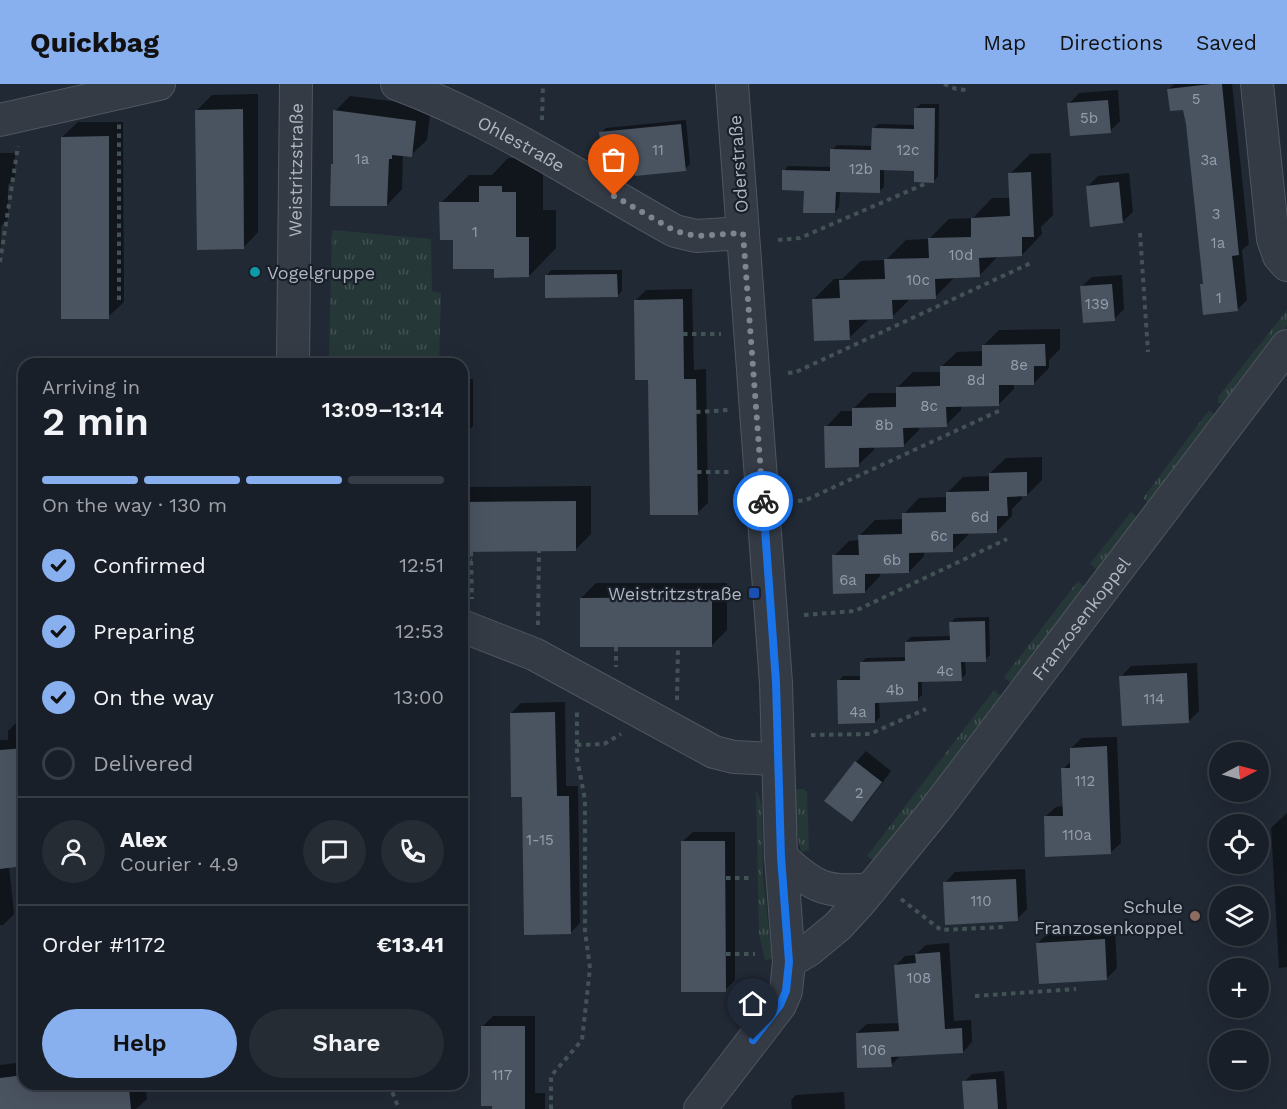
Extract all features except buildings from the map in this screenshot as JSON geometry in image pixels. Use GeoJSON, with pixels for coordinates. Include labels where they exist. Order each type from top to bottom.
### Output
{"type":"FeatureCollection","features":[{"type":"Feature","properties":{"kind":"street"},"geometry":{"type":"LineString","coordinates":[[10,131],[159,84]]}},
{"type":"Feature","properties":{"kind":"street","name":"Weistritzstraße"},"geometry":{"type":"LineString","coordinates":[[293,358],[296,84]]}},
{"type":"Feature","properties":{"kind":"street","name":"Ohlestraße"},"geometry":{"type":"LineString","coordinates":[[397,84],[449,106],[533,148],[675,231],[696,236],[743,233]]}},
{"type":"Feature","properties":{"kind":"street","name":"Oderstraße"},"geometry":{"type":"LineString","coordinates":[[732,84],[776,682],[781,857],[789,962]]}},
{"type":"Feature","properties":{"kind":"street"},"geometry":{"type":"LineString","coordinates":[[1257,84],[1273,239],[1279,256],[1287,265]]}},
{"type":"Feature","properties":{"kind":"street","name":"Franzosenkoppel"},"geometry":{"type":"LineString","coordinates":[[789,962],[809,950],[883,892],[936,808],[1287,346]]}},
{"type":"Feature","properties":{"kind":"street"},"geometry":{"type":"LineString","coordinates":[[468,616],[714,752],[742,758],[777,759]]}},
{"type":"Feature","properties":{"kind":"street"},"geometry":{"type":"LineString","coordinates":[[781,857],[806,880],[817,885],[834,890],[883,892]]}},
{"type":"Feature","properties":{"kind":"street"},"geometry":{"type":"LineString","coordinates":[[700,1109],[780,1005],[786,991],[789,962]]}},
{"type":"Feature","properties":{"kind":"path"},"geometry":{"type":"LineString","coordinates":[[541,126],[543,84]]}},
{"type":"Feature","properties":{"kind":"path"},"geometry":{"type":"LineString","coordinates":[[944,84],[966,90]]}},
{"type":"Feature","properties":{"kind":"path"},"geometry":{"type":"LineString","coordinates":[[118,300],[119,119]]}},
{"type":"Feature","properties":{"kind":"path"},"geometry":{"type":"LineString","coordinates":[[0,262],[10,131]]}},
{"type":"Feature","properties":{"kind":"path"},"geometry":{"type":"LineString","coordinates":[[778,240],[800,238],[927,183]]}},
{"type":"Feature","properties":{"kind":"path"},"geometry":{"type":"LineString","coordinates":[[1140,233],[1148,352]]}},
{"type":"Feature","properties":{"kind":"path"},"geometry":{"type":"LineString","coordinates":[[788,373],[796,372],[1033,262]]}},
{"type":"Feature","properties":{"kind":"path"},"geometry":{"type":"LineString","coordinates":[[683,334],[723,334]]}},
{"type":"Feature","properties":{"kind":"path"},"geometry":{"type":"LineString","coordinates":[[798,501],[806,500],[1003,409]]}},
{"type":"Feature","properties":{"kind":"path"},"geometry":{"type":"LineString","coordinates":[[696,412],[729,410]]}},
{"type":"Feature","properties":{"kind":"path"},"geometry":{"type":"LineString","coordinates":[[697,472],[734,472]]}},
{"type":"Feature","properties":{"kind":"path"},"geometry":{"type":"LineString","coordinates":[[804,615],[855,611],[1007,539]]}},
{"type":"Feature","properties":{"kind":"path"},"geometry":{"type":"LineString","coordinates":[[537,630],[539,551]]}},
{"type":"Feature","properties":{"kind":"path"},"geometry":{"type":"LineString","coordinates":[[468,604],[471,552]]}},
{"type":"Feature","properties":{"kind":"path"},"geometry":{"type":"LineString","coordinates":[[677,704],[678,646]]}},
{"type":"Feature","properties":{"kind":"path"},"geometry":{"type":"LineString","coordinates":[[551,1109],[550,1076],[582,1040],[590,968],[585,931],[585,800],[577,745],[577,703]]}},
{"type":"Feature","properties":{"kind":"path"},"geometry":{"type":"LineString","coordinates":[[811,735],[870,734],[926,709]]}},
{"type":"Feature","properties":{"kind":"path"},"geometry":{"type":"LineString","coordinates":[[577,745],[604,744],[627,730]]}},
{"type":"Feature","properties":{"kind":"path"},"geometry":{"type":"LineString","coordinates":[[726,878],[753,878]]}},
{"type":"Feature","properties":{"kind":"path"},"geometry":{"type":"LineString","coordinates":[[883,892],[941,930],[1003,927]]}},
{"type":"Feature","properties":{"kind":"path"},"geometry":{"type":"LineString","coordinates":[[726,954],[755,954]]}},
{"type":"Feature","properties":{"kind":"path"},"geometry":{"type":"LineString","coordinates":[[975,996],[1076,989]]}},
{"type":"Feature","properties":{"kind":"path"},"geometry":{"type":"LineString","coordinates":[[391,1090],[399,1109]]}},
{"type":"Feature","properties":{"kind":"green space"},"geometry":{"type":"Polygon","coordinates":[[[332,230],[431,239],[432,291],[441,293],[439,358],[332,358],[329,356],[332,230]]]}},
{"type":"Feature","properties":{"kind":"green space"},"geometry":{"type":"Polygon","coordinates":[[[1287,310],[1287,326],[1227,403],[1218,403],[1218,397],[1287,310]]]}},
{"type":"Feature","properties":{"kind":"green space"},"geometry":{"type":"Polygon","coordinates":[[[1209,410],[1216,416],[1150,504],[1143,498],[1209,410]]]}},
{"type":"Feature","properties":{"kind":"green space"},"geometry":{"type":"Polygon","coordinates":[[[1131,512],[1139,518],[1098,571],[1090,564],[1131,512]]]}},
{"type":"Feature","properties":{"kind":"green space"},"geometry":{"type":"Polygon","coordinates":[[[1078,581],[1086,588],[1012,684],[1004,677],[1078,581]]]}},
{"type":"Feature","properties":{"kind":"green space"},"geometry":{"type":"Polygon","coordinates":[[[994,690],[1002,697],[876,862],[867,856],[994,690]]]}},
{"type":"Feature","properties":{"kind":"green space"},"geometry":{"type":"Polygon","coordinates":[[[792,789],[803,789],[807,792],[809,850],[801,852],[794,817],[792,789]]]}},
{"type":"Feature","properties":{"kind":"green space"},"geometry":{"type":"Polygon","coordinates":[[[756,790],[762,805],[763,876],[772,959],[765,960],[759,934],[756,790]]]}},
{"type":"Feature","properties":{"kind":"way so far"},"geometry":{"type":"LineString","coordinates":[[614,196],[675,231],[696,236],[743,233],[763,501]]}},
{"type":"Feature","properties":{"kind":"place","name":"Vogelgruppe"},"geometry":{"type":"Point","coordinates":[255,272]}},
{"type":"Feature","properties":{"kind":"place","name":"Weistritzstraße"},"geometry":{"type":"Point","coordinates":[754,593]}},
{"type":"Feature","properties":{"kind":"place","name":"Schule Franzosenkoppel"},"geometry":{"type":"Point","coordinates":[1195,916]}},
{"type":"Feature","properties":{"kind":"route"},"geometry":{"type":"LineString","coordinates":[[753,1040],[780,1005],[786,991],[789,962],[781,857],[776,682],[763,501]]}}]}
